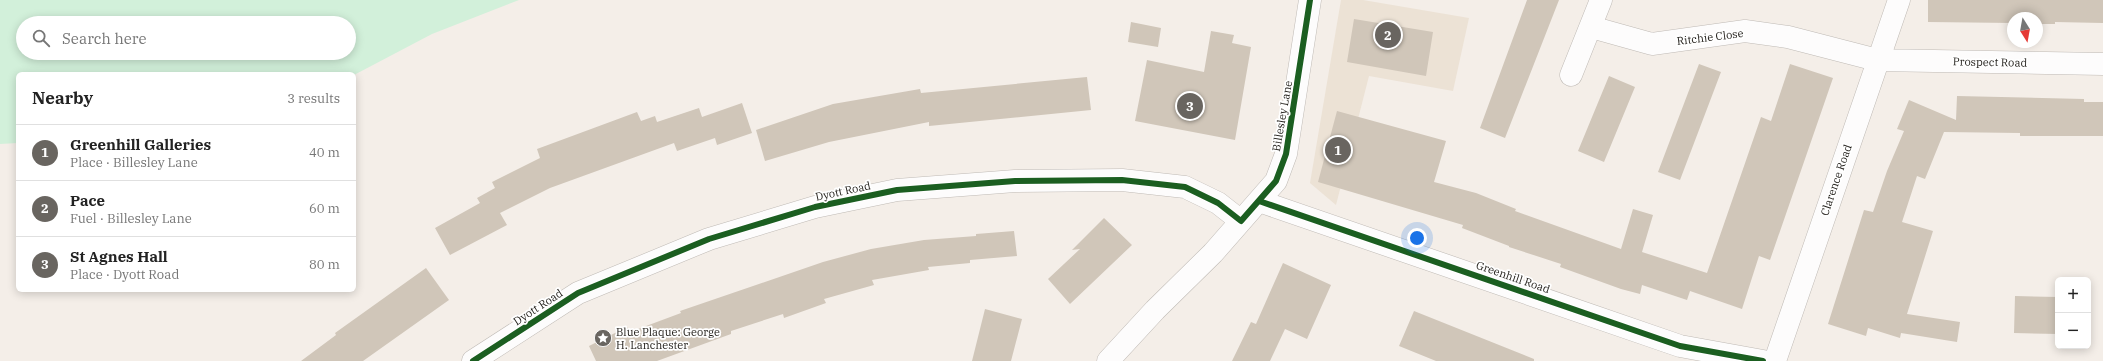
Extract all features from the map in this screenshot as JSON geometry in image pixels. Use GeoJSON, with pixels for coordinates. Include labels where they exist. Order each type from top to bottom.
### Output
{"type":"FeatureCollection","features":[{"type":"Feature","properties":{"kind":"street","name":"Billesley Lane"},"geometry":{"type":"LineString","coordinates":[[1108,361],[1276,182],[1286,154],[1310,0]]}},
{"type":"Feature","properties":{"kind":"street"},"geometry":{"type":"LineString","coordinates":[[1571,75],[1601,0]]}},
{"type":"Feature","properties":{"kind":"street","name":"Clarence Road"},"geometry":{"type":"LineString","coordinates":[[1775,361],[1877,60],[1899,0]]}},
{"type":"Feature","properties":{"kind":"street","name":"Ritchie Close"},"geometry":{"type":"LineString","coordinates":[[1591,27],[1652,44],[1745,31],[1788,37],[1877,60]]}},
{"type":"Feature","properties":{"kind":"street","name":"Prospect Road"},"geometry":{"type":"LineString","coordinates":[[1877,60],[2103,64]]}},
{"type":"Feature","properties":{"kind":"street","name":"Dyott Road"},"geometry":{"type":"LineString","coordinates":[[473,361],[578,293],[709,239],[815,207],[897,190],[1015,181],[1122,180],[1185,187],[1218,203],[1241,221]]}},
{"type":"Feature","properties":{"kind":"street","name":"Greenhill Road"},"geometry":{"type":"LineString","coordinates":[[1259,201],[1680,346],[1763,361]]}},
{"type":"Feature","properties":{"kind":"shaded area"},"geometry":{"type":"Polygon","coordinates":[[[1341,0],[1363,0],[1469,18],[1453,91],[1369,76],[1336,205],[1310,183],[1341,0]]]}},
{"type":"Feature","properties":{"kind":"green space"},"geometry":{"type":"Polygon","coordinates":[[[0,0],[519,0],[432,34],[356,74],[356,72],[16,72],[16,143],[0,144],[0,0]]]}},
{"type":"Feature","properties":{"kind":"building"},"geometry":{"type":"Polygon","coordinates":[[[1527,0],[1559,0],[1505,138],[1480,128],[1527,0]]]}},
{"type":"Feature","properties":{"kind":"building"},"geometry":{"type":"Polygon","coordinates":[[[1928,0],[2103,0],[2103,23],[2055,22],[2055,24],[2043,24],[2043,12],[2007,12],[2007,23],[1928,22],[1928,0]]]}},
{"type":"Feature","properties":{"kind":"building"},"geometry":{"type":"Polygon","coordinates":[[[1354,19],[1433,32],[1426,76],[1347,62],[1354,19]]]}},
{"type":"Feature","properties":{"kind":"building"},"geometry":{"type":"Polygon","coordinates":[[[1131,22],[1161,28],[1158,47],[1128,42],[1131,22]]]}},
{"type":"Feature","properties":{"kind":"building"},"geometry":{"type":"Polygon","coordinates":[[[1211,31],[1234,35],[1232,43],[1251,47],[1235,140],[1135,121],[1147,60],[1204,72],[1211,31]]]}},
{"type":"Feature","properties":{"kind":"building"},"geometry":{"type":"Polygon","coordinates":[[[1699,64],[1721,72],[1680,180],[1658,172],[1699,64]]]}},
{"type":"Feature","properties":{"kind":"building"},"geometry":{"type":"Polygon","coordinates":[[[1790,64],[1833,78],[1770,260],[1759,256],[1742,309],[1690,291],[1687,300],[1642,285],[1640,294],[1621,289],[1560,267],[1561,264],[1509,247],[1462,228],[1463,225],[1318,182],[1337,111],[1446,141],[1434,182],[1476,193],[1516,209],[1515,211],[1621,249],[1633,209],[1653,215],[1642,252],[1707,273],[1761,117],[1771,121],[1790,64]]]}},
{"type":"Feature","properties":{"kind":"building"},"geometry":{"type":"Polygon","coordinates":[[[1609,76],[1635,87],[1604,162],[1578,151],[1609,76]]]}},
{"type":"Feature","properties":{"kind":"building"},"geometry":{"type":"Polygon","coordinates":[[[1087,77],[1091,110],[929,126],[929,122],[829,142],[765,161],[756,130],[833,104],[920,89],[921,93],[1087,77]]]}},
{"type":"Feature","properties":{"kind":"building"},"geometry":{"type":"Polygon","coordinates":[[[1957,96],[2084,99],[2084,102],[2103,102],[2103,136],[2020,136],[2020,133],[1944,132],[1925,179],[1917,176],[1902,222],[1933,231],[1907,314],[1960,322],[1957,342],[1901,333],[1900,338],[1868,328],[1866,336],[1828,324],[1864,210],[1873,212],[1887,171],[1904,131],[1897,129],[1909,100],[1956,120],[1957,96]]]}},
{"type":"Feature","properties":{"kind":"building"},"geometry":{"type":"Polygon","coordinates":[[[742,103],[752,133],[717,145],[715,138],[677,151],[674,143],[550,188],[500,213],[507,225],[450,255],[435,228],[480,203],[477,198],[495,188],[492,182],[540,158],[537,149],[637,112],[641,121],[655,116],[657,122],[699,108],[702,117],[742,103]]]}},
{"type":"Feature","properties":{"kind":"building"},"geometry":{"type":"Polygon","coordinates":[[[1104,218],[1132,245],[1070,304],[1048,279],[1080,249],[1072,250],[1104,218]]]}},
{"type":"Feature","properties":{"kind":"building"},"geometry":{"type":"Polygon","coordinates":[[[1014,231],[1017,256],[970,260],[970,263],[928,267],[929,270],[872,280],[874,285],[824,299],[826,303],[784,318],[783,314],[731,331],[731,334],[657,361],[596,361],[589,346],[627,327],[630,332],[681,313],[680,311],[823,262],[871,249],[924,240],[1014,231]]]}},
{"type":"Feature","properties":{"kind":"building"},"geometry":{"type":"Polygon","coordinates":[[[1283,263],[1331,285],[1307,339],[1285,329],[1270,361],[1232,361],[1251,322],[1256,324],[1283,263]]]}},
{"type":"Feature","properties":{"kind":"building"},"geometry":{"type":"Polygon","coordinates":[[[426,268],[449,300],[363,361],[301,361],[336,335],[335,333],[426,268]]]}},
{"type":"Feature","properties":{"kind":"building"},"geometry":{"type":"Polygon","coordinates":[[[2015,296],[2055,297],[2055,334],[2014,333],[2015,296]]]}},
{"type":"Feature","properties":{"kind":"building"},"geometry":{"type":"Polygon","coordinates":[[[985,309],[1022,319],[1011,361],[972,361],[985,309]]]}},
{"type":"Feature","properties":{"kind":"building"},"geometry":{"type":"Polygon","coordinates":[[[1414,311],[1534,359],[1534,361],[1436,361],[1399,346],[1414,311]]]}},
{"type":"Feature","properties":{"kind":"cycle path"},"geometry":{"type":"LineString","coordinates":[[473,361],[578,293],[709,239],[815,207],[897,190],[1015,181],[1122,180],[1185,187],[1218,203],[1241,221],[1276,181],[1286,154],[1310,0]]}},
{"type":"Feature","properties":{"kind":"cycle path"},"geometry":{"type":"LineString","coordinates":[[1259,201],[1680,346],[1763,361]]}},
{"type":"Feature","properties":{"kind":"place","name":"Pace"},"geometry":{"type":"Point","coordinates":[1388,35]}},
{"type":"Feature","properties":{"kind":"place","name":"St Agnes Hall"},"geometry":{"type":"Point","coordinates":[1190,106]}},
{"type":"Feature","properties":{"kind":"place","name":"Greenhill Galleries"},"geometry":{"type":"Point","coordinates":[1338,150]}},
{"type":"Feature","properties":{"kind":"place","name":"Blue Plaque: George H. Lanchester"},"geometry":{"type":"Point","coordinates":[603,338]}}]}
